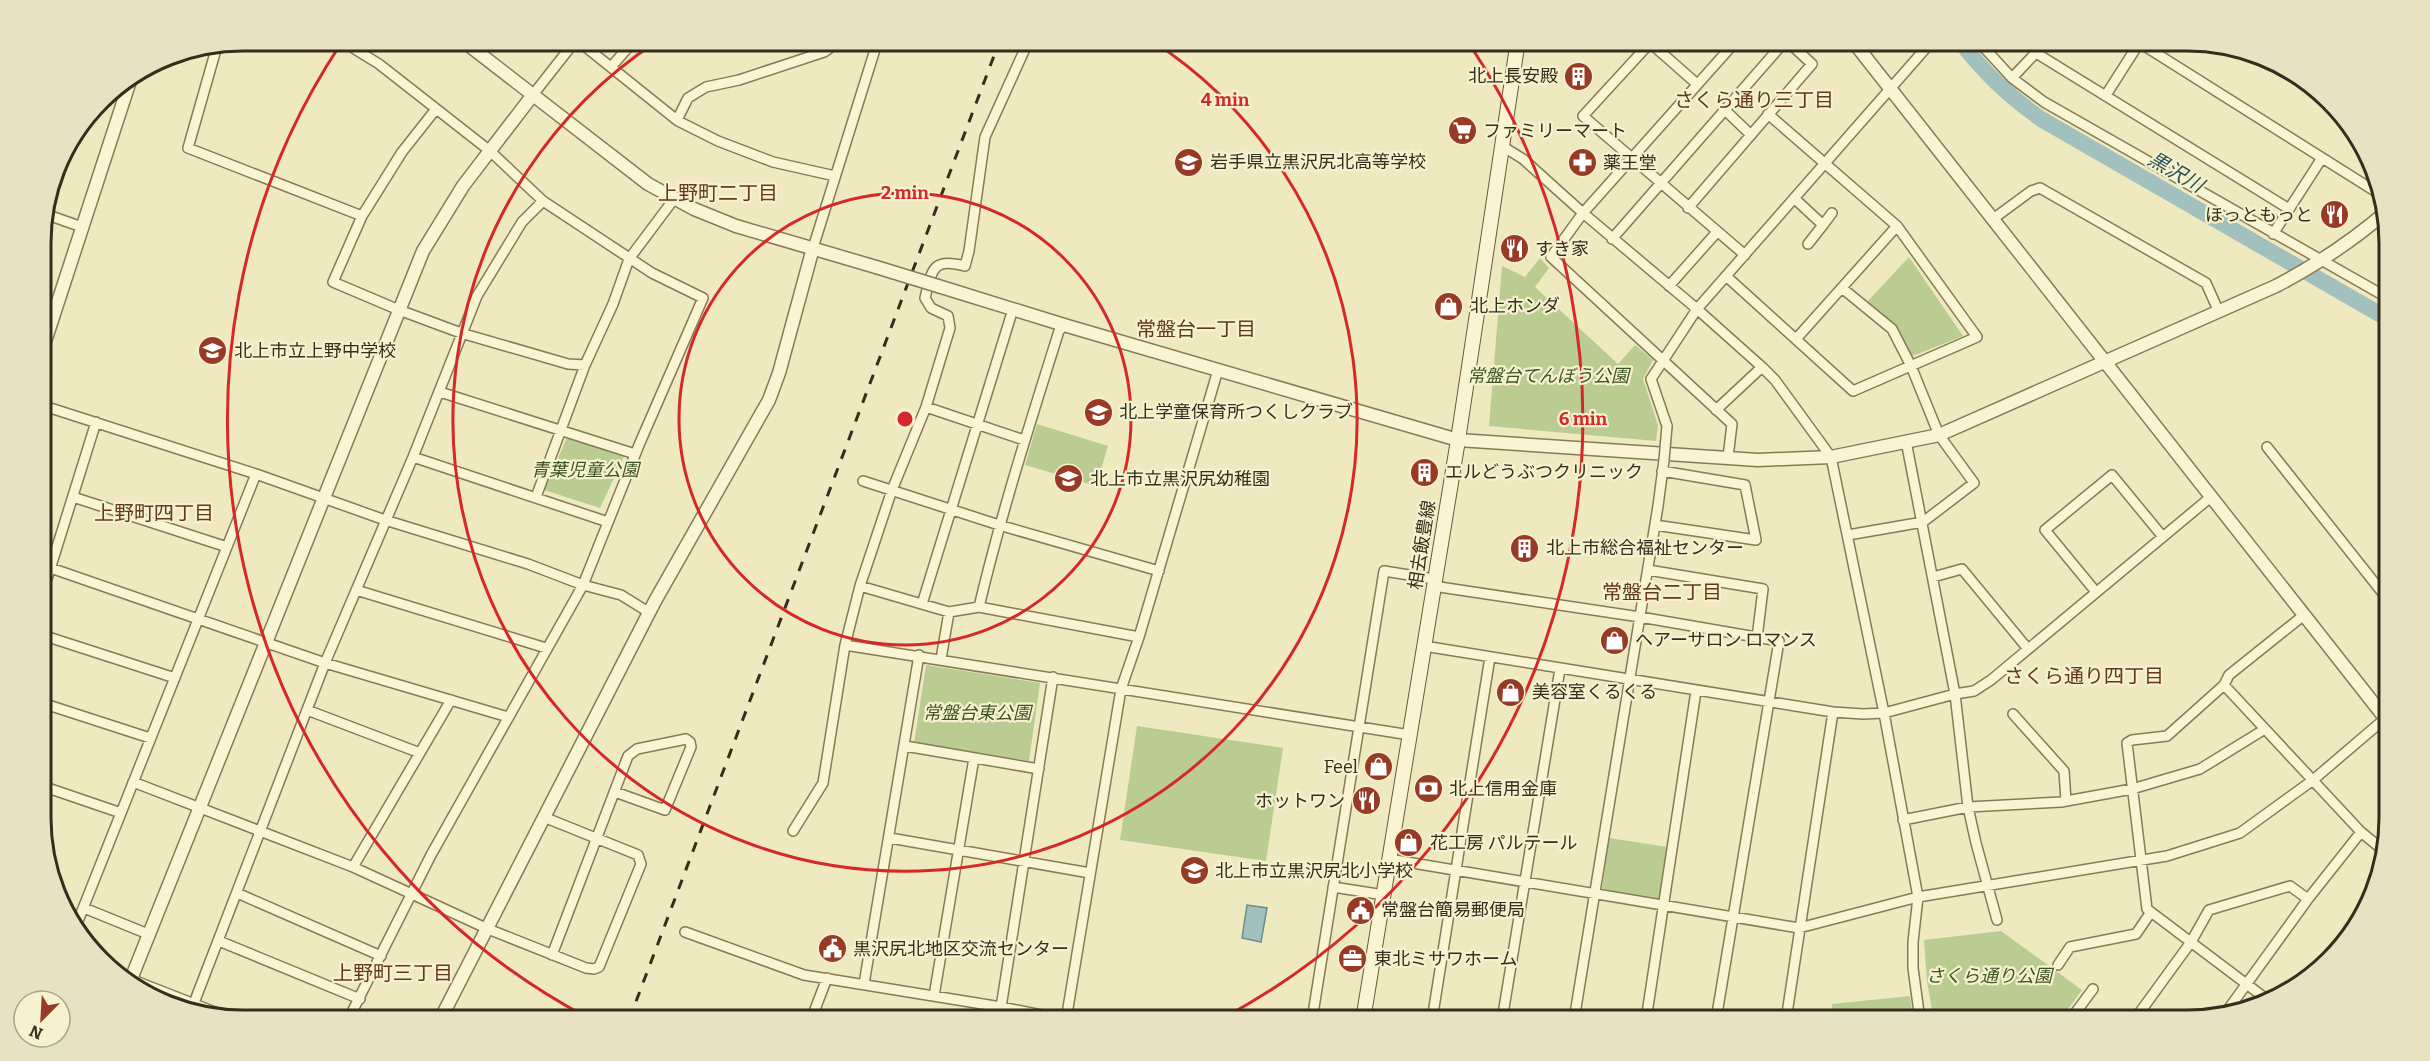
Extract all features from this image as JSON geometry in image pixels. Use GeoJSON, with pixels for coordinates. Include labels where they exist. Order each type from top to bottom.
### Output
{"type":"FeatureCollection","features":[{"type":"Feature","properties":{"kind":"main road","name":"相去飯豊線"},"geometry":{"type":"LineString","coordinates":[[1366,1010],[1458,440],[1516,51]]}},
{"type":"Feature","properties":{"kind":"street"},"geometry":{"type":"LineString","coordinates":[[354,1010],[411,893],[583,585],[635,454],[703,298],[652,273],[543,201],[490,151],[379,64],[358,51]]}},
{"type":"Feature","properties":{"kind":"street"},"geometry":{"type":"LineString","coordinates":[[476,51],[648,184],[674,199],[736,226],[1458,440],[1758,460],[1831,457],[1938,435],[2294,276],[2320,262],[2366,231],[2377,220]]}},
{"type":"Feature","properties":{"kind":"street"},"geometry":{"type":"LineString","coordinates":[[133,975],[423,251],[463,186],[567,51]]}},
{"type":"Feature","properties":{"kind":"street"},"geometry":{"type":"LineString","coordinates":[[590,51],[677,120],[718,141],[773,162],[835,176]]}},
{"type":"Feature","properties":{"kind":"street"},"geometry":{"type":"LineString","coordinates":[[611,67],[625,51]]}},
{"type":"Feature","properties":{"kind":"street"},"geometry":{"type":"LineString","coordinates":[[677,120],[688,98],[706,87],[739,80],[825,51]]}},
{"type":"Feature","properties":{"kind":"street"},"geometry":{"type":"LineString","coordinates":[[445,1010],[650,613],[769,400],[875,51]]}},
{"type":"Feature","properties":{"kind":"street"},"geometry":{"type":"LineString","coordinates":[[794,831],[823,783],[845,645],[860,586],[892,490],[926,407],[950,328],[948,316],[932,308],[925,298],[932,270],[941,262],[964,266],[969,251],[985,137],[1024,51]]}},
{"type":"Feature","properties":{"kind":"street"},"geometry":{"type":"LineString","coordinates":[[1641,51],[1583,116],[1745,255]]}},
{"type":"Feature","properties":{"kind":"street"},"geometry":{"type":"LineString","coordinates":[[1659,51],[1697,84]]}},
{"type":"Feature","properties":{"kind":"street"},"geometry":{"type":"LineString","coordinates":[[1727,51],[1583,213],[1551,257],[1732,424],[1728,458]]}},
{"type":"Feature","properties":{"kind":"street"},"geometry":{"type":"LineString","coordinates":[[1612,238],[1777,51]]}},
{"type":"Feature","properties":{"kind":"street"},"geometry":{"type":"LineString","coordinates":[[1688,208],[1812,64],[1797,51]]}},
{"type":"Feature","properties":{"kind":"street"},"geometry":{"type":"LineString","coordinates":[[1860,51],[2379,708]]}},
{"type":"Feature","properties":{"kind":"street"},"geometry":{"type":"LineString","coordinates":[[1576,1010],[1664,460],[1667,426],[1651,379],[1697,309],[1924,51]]}},
{"type":"Feature","properties":{"kind":"street"},"geometry":{"type":"LineString","coordinates":[[1987,51],[2012,78],[2044,102],[2320,262],[2379,293]]}},
{"type":"Feature","properties":{"kind":"street"},"geometry":{"type":"LineString","coordinates":[[2106,94],[2132,51]]}},
{"type":"Feature","properties":{"kind":"street"},"geometry":{"type":"LineString","coordinates":[[2154,51],[2370,188]]}},
{"type":"Feature","properties":{"kind":"street"},"geometry":{"type":"LineString","coordinates":[[215,53],[188,148],[362,216]]}},
{"type":"Feature","properties":{"kind":"street"},"geometry":{"type":"LineString","coordinates":[[2012,78],[2036,53],[2106,94],[2289,209]]}},
{"type":"Feature","properties":{"kind":"street"},"geometry":{"type":"LineString","coordinates":[[51,323],[122,94]]}},
{"type":"Feature","properties":{"kind":"street"},"geometry":{"type":"LineString","coordinates":[[435,109],[402,153],[362,216],[333,282],[461,333],[568,364],[585,365]]}},
{"type":"Feature","properties":{"kind":"street"},"geometry":{"type":"LineString","coordinates":[[1725,110],[1751,135]]}},
{"type":"Feature","properties":{"kind":"street"},"geometry":{"type":"LineString","coordinates":[[1726,276],[1853,391],[1977,337],[1897,226],[1768,114]]}},
{"type":"Feature","properties":{"kind":"street"},"geometry":{"type":"LineString","coordinates":[[1502,146],[1523,159],[1762,367],[1775,380],[1831,457],[1884,713],[1918,897],[1913,942],[1913,968],[1919,1010]]}},
{"type":"Feature","properties":{"kind":"street"},"geometry":{"type":"LineString","coordinates":[[2273,234],[2322,158]]}},
{"type":"Feature","properties":{"kind":"street"},"geometry":{"type":"LineString","coordinates":[[1993,219],[2031,191],[2040,188],[2206,284],[2218,310]]}},
{"type":"Feature","properties":{"kind":"street"},"geometry":{"type":"LineString","coordinates":[[536,497],[585,365],[613,304],[630,259],[674,199]]}},
{"type":"Feature","properties":{"kind":"street"},"geometry":{"type":"LineString","coordinates":[[1795,199],[1822,225]]}},
{"type":"Feature","properties":{"kind":"street"},"geometry":{"type":"LineString","coordinates":[[154,988],[194,1003],[325,663],[413,458],[477,296],[522,222],[543,201]]}},
{"type":"Feature","properties":{"kind":"street"},"geometry":{"type":"LineString","coordinates":[[1808,244],[1832,213]]}},
{"type":"Feature","properties":{"kind":"street"},"geometry":{"type":"LineString","coordinates":[[53,217],[82,227]]}},
{"type":"Feature","properties":{"kind":"street"},"geometry":{"type":"LineString","coordinates":[[1796,339],[1897,226]]}},
{"type":"Feature","properties":{"kind":"street"},"geometry":{"type":"LineString","coordinates":[[1669,286],[1717,232]]}},
{"type":"Feature","properties":{"kind":"street"},"geometry":{"type":"LineString","coordinates":[[1842,288],[1892,329],[1911,366],[1938,435],[1974,483],[1923,522],[1848,535]]}},
{"type":"Feature","properties":{"kind":"street"},"geometry":{"type":"LineString","coordinates":[[922,604],[1013,309]]}},
{"type":"Feature","properties":{"kind":"street"},"geometry":{"type":"LineString","coordinates":[[979,607],[999,525],[1024,440],[1059,331],[1065,325]]}},
{"type":"Feature","properties":{"kind":"street"},"geometry":{"type":"LineString","coordinates":[[1716,410],[1762,367]]}},
{"type":"Feature","properties":{"kind":"street"},"geometry":{"type":"LineString","coordinates":[[1068,1010],[1121,689],[1139,637],[1218,370]]}},
{"type":"Feature","properties":{"kind":"street"},"geometry":{"type":"LineString","coordinates":[[440,392],[635,454]]}},
{"type":"Feature","properties":{"kind":"street"},"geometry":{"type":"LineString","coordinates":[[926,407],[1024,440]]}},
{"type":"Feature","properties":{"kind":"street"},"geometry":{"type":"LineString","coordinates":[[51,408],[256,474],[385,520],[528,564],[583,585],[621,595],[650,613]]}},
{"type":"Feature","properties":{"kind":"street"},"geometry":{"type":"LineString","coordinates":[[51,553],[73,497],[96,422]]}},
{"type":"Feature","properties":{"kind":"street"},"geometry":{"type":"LineString","coordinates":[[1905,441],[1923,522],[1954,694],[1968,807],[1997,920]]}},
{"type":"Feature","properties":{"kind":"street"},"geometry":{"type":"LineString","coordinates":[[2267,447],[2379,588]]}},
{"type":"Feature","properties":{"kind":"street"},"geometry":{"type":"LineString","coordinates":[[413,458],[608,522]]}},
{"type":"Feature","properties":{"kind":"street"},"geometry":{"type":"LineString","coordinates":[[1655,525],[1756,540],[1746,485],[1662,471]]}},
{"type":"Feature","properties":{"kind":"street"},"geometry":{"type":"LineString","coordinates":[[80,918],[256,474]]}},
{"type":"Feature","properties":{"kind":"street"},"geometry":{"type":"LineString","coordinates":[[2096,592],[2045,530],[2112,475],[2163,537]]}},
{"type":"Feature","properties":{"kind":"street"},"geometry":{"type":"LineString","coordinates":[[863,481],[999,525],[1159,571]]}},
{"type":"Feature","properties":{"kind":"street"},"geometry":{"type":"LineString","coordinates":[[1424,646],[1833,712],[1884,713],[1954,694],[1974,691],[1991,680],[2212,496]]}},
{"type":"Feature","properties":{"kind":"street"},"geometry":{"type":"LineString","coordinates":[[73,497],[227,547]]}},
{"type":"Feature","properties":{"kind":"street"},"geometry":{"type":"LineString","coordinates":[[51,568],[325,663],[508,717]]}},
{"type":"Feature","properties":{"kind":"street"},"geometry":{"type":"LineString","coordinates":[[1933,577],[1962,569],[2028,649]]}},
{"type":"Feature","properties":{"kind":"street"},"geometry":{"type":"LineString","coordinates":[[1648,570],[1763,589],[1757,638]]}},
{"type":"Feature","properties":{"kind":"street"},"geometry":{"type":"LineString","coordinates":[[1314,1010],[1384,572],[1434,583],[1779,641],[1718,1010]]}},
{"type":"Feature","properties":{"kind":"street"},"geometry":{"type":"LineString","coordinates":[[860,586],[950,612],[979,607],[1139,637]]}},
{"type":"Feature","properties":{"kind":"street"},"geometry":{"type":"LineString","coordinates":[[356,590],[546,648]]}},
{"type":"Feature","properties":{"kind":"street"},"geometry":{"type":"LineString","coordinates":[[941,659],[950,612]]}},
{"type":"Feature","properties":{"kind":"street"},"geometry":{"type":"LineString","coordinates":[[2261,995],[2147,909],[2127,743],[2132,740],[2167,736],[2224,686],[2229,675],[2304,615]]}},
{"type":"Feature","properties":{"kind":"street"},"geometry":{"type":"LineString","coordinates":[[51,638],[175,678]]}},
{"type":"Feature","properties":{"kind":"street"},"geometry":{"type":"LineString","coordinates":[[845,645],[1053,676],[1410,735]]}},
{"type":"Feature","properties":{"kind":"street"},"geometry":{"type":"LineString","coordinates":[[864,984],[919,656]]}},
{"type":"Feature","properties":{"kind":"street"},"geometry":{"type":"LineString","coordinates":[[1434,1010],[1490,657]]}},
{"type":"Feature","properties":{"kind":"street"},"geometry":{"type":"LineString","coordinates":[[1504,1010],[1560,669]]}},
{"type":"Feature","properties":{"kind":"street"},"geometry":{"type":"LineString","coordinates":[[1001,1010],[1053,676]]}},
{"type":"Feature","properties":{"kind":"street"},"geometry":{"type":"LineString","coordinates":[[2224,686],[2361,832],[2377,845]]}},
{"type":"Feature","properties":{"kind":"street"},"geometry":{"type":"LineString","coordinates":[[1647,1010],[1696,691]]}},
{"type":"Feature","properties":{"kind":"street"},"geometry":{"type":"LineString","coordinates":[[352,867],[451,700]]}},
{"type":"Feature","properties":{"kind":"street"},"geometry":{"type":"LineString","coordinates":[[51,706],[150,738]]}},
{"type":"Feature","properties":{"kind":"street"},"geometry":{"type":"LineString","coordinates":[[307,710],[420,753]]}},
{"type":"Feature","properties":{"kind":"street"},"geometry":{"type":"LineString","coordinates":[[1787,1010],[1833,712]]}},
{"type":"Feature","properties":{"kind":"street"},"geometry":{"type":"LineString","coordinates":[[2013,714],[2064,771],[2066,801]]}},
{"type":"Feature","properties":{"kind":"street"},"geometry":{"type":"LineString","coordinates":[[1389,859],[1525,880],[1799,928],[1918,897],[2167,856],[2240,833],[2313,780],[2379,726]]}},
{"type":"Feature","properties":{"kind":"street"},"geometry":{"type":"LineString","coordinates":[[1903,820],[1968,807],[2066,801],[2132,789],[2200,769],[2265,729]]}},
{"type":"Feature","properties":{"kind":"street"},"geometry":{"type":"LineString","coordinates":[[552,955],[628,756],[638,749],[686,739],[690,742],[691,747],[664,810],[615,792]]}},
{"type":"Feature","properties":{"kind":"street"},"geometry":{"type":"LineString","coordinates":[[905,746],[1039,769]]}},
{"type":"Feature","properties":{"kind":"street"},"geometry":{"type":"LineString","coordinates":[[934,996],[974,758]]}},
{"type":"Feature","properties":{"kind":"street"},"geometry":{"type":"LineString","coordinates":[[133,782],[352,867],[488,929],[586,968],[594,969],[599,967],[641,864],[638,855],[546,818]]}},
{"type":"Feature","properties":{"kind":"street"},"geometry":{"type":"LineString","coordinates":[[51,789],[121,813]]}},
{"type":"Feature","properties":{"kind":"street"},"geometry":{"type":"LineString","coordinates":[[2232,1004],[2361,832]]}},
{"type":"Feature","properties":{"kind":"street"},"geometry":{"type":"LineString","coordinates":[[890,838],[1090,873]]}},
{"type":"Feature","properties":{"kind":"street"},"geometry":{"type":"LineString","coordinates":[[2142,1010],[2191,942],[2209,910],[2290,886],[2308,900]]}},
{"type":"Feature","properties":{"kind":"street"},"geometry":{"type":"LineString","coordinates":[[1334,887],[1384,895]]}},
{"type":"Feature","properties":{"kind":"street"},"geometry":{"type":"LineString","coordinates":[[237,893],[381,956]]}},
{"type":"Feature","properties":{"kind":"street"},"geometry":{"type":"LineString","coordinates":[[84,908],[148,934]]}},
{"type":"Feature","properties":{"kind":"street"},"geometry":{"type":"LineString","coordinates":[[2058,964],[2070,946],[2136,934],[2151,912]]}},
{"type":"Feature","properties":{"kind":"street"},"geometry":{"type":"LineString","coordinates":[[685,932],[804,975],[1016,1010]]}},
{"type":"Feature","properties":{"kind":"street"},"geometry":{"type":"LineString","coordinates":[[219,941],[360,999]]}},
{"type":"Feature","properties":{"kind":"street"},"geometry":{"type":"LineString","coordinates":[[815,1010],[827,978]]}},
{"type":"Feature","properties":{"kind":"street"},"geometry":{"type":"LineString","coordinates":[[2077,1010],[2092,989]]}},
{"type":"Feature","properties":{"kind":"green space"},"geometry":{"type":"Polygon","coordinates":[[[1909,257],[1963,336],[1910,357],[1895,326],[1867,302],[1909,257]]]}},
{"type":"Feature","properties":{"kind":"green space","name":"常盤台てんぼう公園"},"geometry":{"type":"Polygon","coordinates":[[[1540,258],[1549,268],[1535,287],[1618,364],[1635,345],[1653,360],[1643,379],[1658,425],[1656,441],[1489,426],[1502,266],[1525,277],[1540,258]]]}},
{"type":"Feature","properties":{"kind":"green space"},"geometry":{"type":"Polygon","coordinates":[[[1037,424],[1108,446],[1096,486],[1025,465],[1037,424]]]}},
{"type":"Feature","properties":{"kind":"green space","name":"青葉児童公園"},"geometry":{"type":"Polygon","coordinates":[[[570,431],[627,450],[600,508],[544,490],[570,431]]]}},
{"type":"Feature","properties":{"kind":"green space","name":"常盤台東公園"},"geometry":{"type":"Polygon","coordinates":[[[926,665],[1040,683],[1029,761],[914,744],[926,665]]]}},
{"type":"Feature","properties":{"kind":"green space"},"geometry":{"type":"Polygon","coordinates":[[[1137,726],[1283,748],[1266,861],[1120,840],[1137,726]]]}},
{"type":"Feature","properties":{"kind":"green space"},"geometry":{"type":"Polygon","coordinates":[[[1609,838],[1668,847],[1659,900],[1602,889],[1609,838]]]}},
{"type":"Feature","properties":{"kind":"green space","name":"さくら通り公園"},"geometry":{"type":"Polygon","coordinates":[[[2001,931],[2082,990],[2067,1010],[1932,1010],[1927,982],[1924,940],[2001,931]]]}},
{"type":"Feature","properties":{"kind":"green space"},"geometry":{"type":"Polygon","coordinates":[[[1910,996],[1912,1010],[1832,1010],[1832,1004],[1910,996]]]}},
{"type":"Feature","properties":{"kind":"water"},"geometry":{"type":"Polygon","coordinates":[[[1247,905],[1267,908],[1261,942],[1242,938],[1247,905]]]}},
{"type":"Feature","properties":{"kind":"waterway","name":"黒沢川"},"geometry":{"type":"LineString","coordinates":[[1968,51],[1997,83],[2041,119],[2379,314]]}},
{"type":"Feature","properties":{"kind":"railway"},"geometry":{"type":"LineString","coordinates":[[633,1010],[996,51]]}},
{"type":"Feature","properties":{"kind":"place","name":"北上長安殿"},"geometry":{"type":"Point","coordinates":[1579,76]}},
{"type":"Feature","properties":{"kind":"place","name":"ファミリーマート"},"geometry":{"type":"Point","coordinates":[1462,131]}},
{"type":"Feature","properties":{"kind":"place","name":"岩手県立黒沢尻北高等学校"},"geometry":{"type":"Point","coordinates":[1189,162]}},
{"type":"Feature","properties":{"kind":"place","name":"薬王堂"},"geometry":{"type":"Point","coordinates":[1582,163]}},
{"type":"Feature","properties":{"kind":"place","name":"ほっともっと"},"geometry":{"type":"Point","coordinates":[2334,215]}},
{"type":"Feature","properties":{"kind":"place","name":"すき家"},"geometry":{"type":"Point","coordinates":[1514,249]}},
{"type":"Feature","properties":{"kind":"place","name":"北上ホンダ"},"geometry":{"type":"Point","coordinates":[1449,306]}},
{"type":"Feature","properties":{"kind":"place","name":"北上市立上野中学校"},"geometry":{"type":"Point","coordinates":[213,351]}},
{"type":"Feature","properties":{"kind":"place","name":"北上学童保育所つくしクラブ"},"geometry":{"type":"Point","coordinates":[1098,412]}},
{"type":"Feature","properties":{"kind":"place","name":"エルどうぶつクリニック"},"geometry":{"type":"Point","coordinates":[1424,472]}},
{"type":"Feature","properties":{"kind":"place","name":"北上市立黒沢尻幼稚園"},"geometry":{"type":"Point","coordinates":[1069,479]}},
{"type":"Feature","properties":{"kind":"place","name":"北上市総合福祉センター"},"geometry":{"type":"Point","coordinates":[1525,548]}},
{"type":"Feature","properties":{"kind":"place","name":"ヘアーサロン ロマンス"},"geometry":{"type":"Point","coordinates":[1614,640]}},
{"type":"Feature","properties":{"kind":"place","name":"美容室くるくる"},"geometry":{"type":"Point","coordinates":[1511,692]}},
{"type":"Feature","properties":{"kind":"place","name":"Feel"},"geometry":{"type":"Point","coordinates":[1379,767]}},
{"type":"Feature","properties":{"kind":"place","name":"北上信用金庫"},"geometry":{"type":"Point","coordinates":[1428,789]}},
{"type":"Feature","properties":{"kind":"place","name":"ホットワン"},"geometry":{"type":"Point","coordinates":[1366,801]}},
{"type":"Feature","properties":{"kind":"place","name":"花工房 パルテール"},"geometry":{"type":"Point","coordinates":[1409,843]}},
{"type":"Feature","properties":{"kind":"place","name":"北上市立黒沢尻北小学校"},"geometry":{"type":"Point","coordinates":[1194,871]}},
{"type":"Feature","properties":{"kind":"place","name":"常盤台簡易郵便局"},"geometry":{"type":"Point","coordinates":[1360,910]}},
{"type":"Feature","properties":{"kind":"place","name":"黒沢尻北地区交流センター"},"geometry":{"type":"Point","coordinates":[832,949]}},
{"type":"Feature","properties":{"kind":"place","name":"東北ミサワホーム"},"geometry":{"type":"Point","coordinates":[1353,959]}},
{"type":"Feature","properties":{"kind":"district","name":"さくら通り三丁目"},"geometry":{"type":"Point","coordinates":[1754,100]}},
{"type":"Feature","properties":{"kind":"district","name":"上野町二丁目"},"geometry":{"type":"Point","coordinates":[718,193]}},
{"type":"Feature","properties":{"kind":"district","name":"常盤台一丁目"},"geometry":{"type":"Point","coordinates":[1196,329]}},
{"type":"Feature","properties":{"kind":"district","name":"上野町四丁目"},"geometry":{"type":"Point","coordinates":[154,513]}},
{"type":"Feature","properties":{"kind":"district","name":"常盤台二丁目"},"geometry":{"type":"Point","coordinates":[1662,592]}},
{"type":"Feature","properties":{"kind":"district","name":"さくら通り四丁目"},"geometry":{"type":"Point","coordinates":[2084,676]}},
{"type":"Feature","properties":{"kind":"district","name":"上野町三丁目"},"geometry":{"type":"Point","coordinates":[393,973]}}]}
